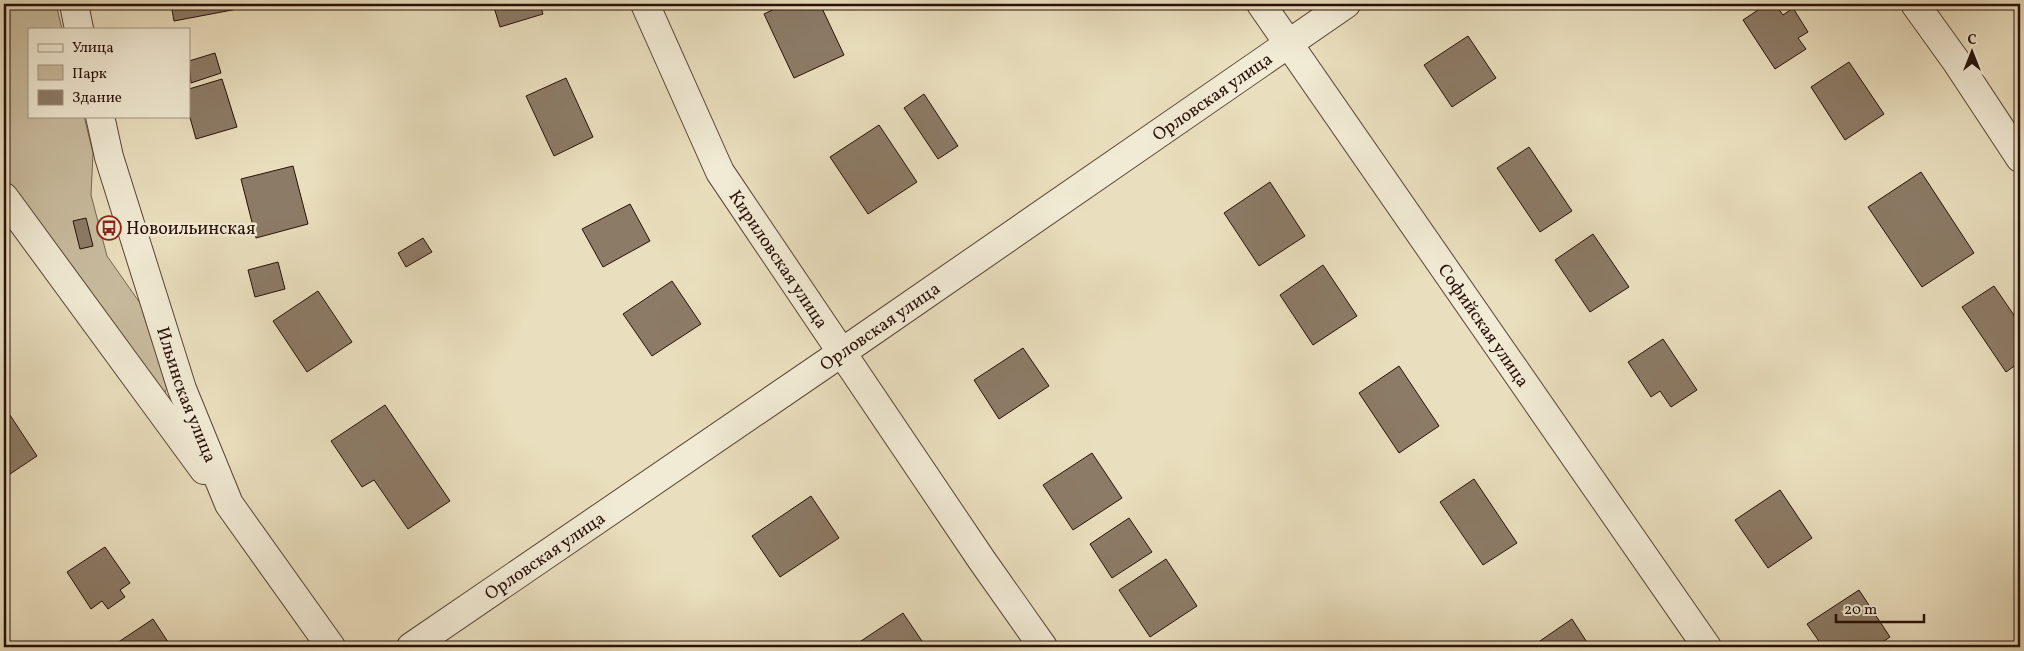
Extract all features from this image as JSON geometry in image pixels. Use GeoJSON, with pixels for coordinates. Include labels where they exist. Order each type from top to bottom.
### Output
{"type":"FeatureCollection","features":[{"type":"Feature","properties":{"kind":"street"},"geometry":{"type":"LineString","coordinates":[[74,4],[79,28]]}},
{"type":"Feature","properties":{"kind":"street","name":"Кириловская улица"},"geometry":{"type":"LineString","coordinates":[[645,4],[720,172],[981,559],[1043,647]]}},
{"type":"Feature","properties":{"kind":"street","name":"Софийская улица"},"geometry":{"type":"LineString","coordinates":[[1261,4],[1707,647]]}},
{"type":"Feature","properties":{"kind":"street","name":"Орловская улица"},"geometry":{"type":"LineString","coordinates":[[411,647],[842,353],[1346,4]]}},
{"type":"Feature","properties":{"kind":"street"},"geometry":{"type":"LineString","coordinates":[[1915,4],[1956,61],[2020,158]]}},
{"type":"Feature","properties":{"kind":"street","name":"Ильинская улица"},"geometry":{"type":"LineString","coordinates":[[100,118],[110,157],[182,389],[228,504],[331,647]]}},
{"type":"Feature","properties":{"kind":"street"},"geometry":{"type":"LineString","coordinates":[[4,197],[228,504]]}},
{"type":"Feature","properties":{"kind":"green space"},"geometry":{"type":"Polygon","coordinates":[[[4,4],[56,4],[62,28],[28,28],[28,118],[84,118],[93,153],[91,195],[107,256],[140,303],[167,388],[160,403],[4,180],[4,4]]]}},
{"type":"Feature","properties":{"kind":"building"},"geometry":{"type":"Polygon","coordinates":[[[171,4],[247,4],[248,7],[174,21],[171,4]]]}},
{"type":"Feature","properties":{"kind":"building"},"geometry":{"type":"Polygon","coordinates":[[[493,4],[540,4],[543,14],[500,27],[493,4]]]}},
{"type":"Feature","properties":{"kind":"building"},"geometry":{"type":"Polygon","coordinates":[[[785,4],[820,4],[844,55],[794,78],[764,14],[785,4]]]}},
{"type":"Feature","properties":{"kind":"building"},"geometry":{"type":"Polygon","coordinates":[[[1767,4],[1775,4],[1783,15],[1793,8],[1808,32],[1798,38],[1806,49],[1775,69],[1743,20],[1767,4]]]}},
{"type":"Feature","properties":{"kind":"building"},"geometry":{"type":"Polygon","coordinates":[[[1468,36],[1496,78],[1452,107],[1424,65],[1468,36]]]}},
{"type":"Feature","properties":{"kind":"building"},"geometry":{"type":"Polygon","coordinates":[[[215,53],[221,73],[191,83],[190,61],[215,53]]]}},
{"type":"Feature","properties":{"kind":"building"},"geometry":{"type":"Polygon","coordinates":[[[1849,62],[1884,114],[1845,140],[1811,87],[1849,62]]]}},
{"type":"Feature","properties":{"kind":"building"},"geometry":{"type":"Polygon","coordinates":[[[566,78],[593,137],[554,156],[526,96],[566,78]]]}},
{"type":"Feature","properties":{"kind":"building"},"geometry":{"type":"Polygon","coordinates":[[[222,79],[237,127],[196,139],[190,118],[190,89],[222,79]]]}},
{"type":"Feature","properties":{"kind":"building"},"geometry":{"type":"Polygon","coordinates":[[[924,94],[958,146],[938,159],[904,108],[924,94]]]}},
{"type":"Feature","properties":{"kind":"building"},"geometry":{"type":"Polygon","coordinates":[[[879,125],[917,182],[868,214],[830,157],[879,125]]]}},
{"type":"Feature","properties":{"kind":"building"},"geometry":{"type":"Polygon","coordinates":[[[1529,147],[1572,211],[1540,232],[1497,168],[1529,147]]]}},
{"type":"Feature","properties":{"kind":"building"},"geometry":{"type":"Polygon","coordinates":[[[293,166],[308,224],[256,238],[241,179],[293,166]]]}},
{"type":"Feature","properties":{"kind":"building"},"geometry":{"type":"Polygon","coordinates":[[[1921,172],[1974,253],[1922,287],[1868,207],[1921,172]]]}},
{"type":"Feature","properties":{"kind":"building"},"geometry":{"type":"Polygon","coordinates":[[[1270,182],[1305,236],[1259,266],[1224,213],[1270,182]]]}},
{"type":"Feature","properties":{"kind":"building"},"geometry":{"type":"Polygon","coordinates":[[[630,204],[650,241],[603,267],[582,229],[630,204]]]}},
{"type":"Feature","properties":{"kind":"building"},"geometry":{"type":"Polygon","coordinates":[[[86,218],[93,246],[80,249],[73,221],[86,218]]]}},
{"type":"Feature","properties":{"kind":"building"},"geometry":{"type":"Polygon","coordinates":[[[1593,234],[1629,287],[1590,312],[1555,260],[1593,234]]]}},
{"type":"Feature","properties":{"kind":"building"},"geometry":{"type":"Polygon","coordinates":[[[423,238],[432,252],[406,267],[398,253],[423,238]]]}},
{"type":"Feature","properties":{"kind":"building"},"geometry":{"type":"Polygon","coordinates":[[[278,262],[285,289],[255,297],[248,270],[278,262]]]}},
{"type":"Feature","properties":{"kind":"building"},"geometry":{"type":"Polygon","coordinates":[[[1323,265],[1357,316],[1313,345],[1280,295],[1323,265]]]}},
{"type":"Feature","properties":{"kind":"building"},"geometry":{"type":"Polygon","coordinates":[[[672,281],[701,324],[652,356],[623,314],[672,281]]]}},
{"type":"Feature","properties":{"kind":"building"},"geometry":{"type":"Polygon","coordinates":[[[1994,286],[2020,324],[2020,362],[2006,372],[1962,307],[1994,286]]]}},
{"type":"Feature","properties":{"kind":"building"},"geometry":{"type":"Polygon","coordinates":[[[318,291],[352,342],[307,372],[273,321],[318,291]]]}},
{"type":"Feature","properties":{"kind":"building"},"geometry":{"type":"Polygon","coordinates":[[[1663,339],[1697,390],[1671,407],[1660,391],[1651,397],[1628,362],[1663,339]]]}},
{"type":"Feature","properties":{"kind":"building"},"geometry":{"type":"Polygon","coordinates":[[[1023,348],[1049,386],[999,419],[974,380],[1023,348]]]}},
{"type":"Feature","properties":{"kind":"building"},"geometry":{"type":"Polygon","coordinates":[[[1399,366],[1439,426],[1399,453],[1359,393],[1399,366]]]}},
{"type":"Feature","properties":{"kind":"building"},"geometry":{"type":"Polygon","coordinates":[[[385,405],[450,501],[408,529],[374,480],[362,487],[331,441],[385,405]]]}},
{"type":"Feature","properties":{"kind":"building"},"geometry":{"type":"Polygon","coordinates":[[[4,406],[37,456],[4,478],[4,406]]]}},
{"type":"Feature","properties":{"kind":"building"},"geometry":{"type":"Polygon","coordinates":[[[1092,453],[1122,498],[1073,530],[1043,485],[1092,453]]]}},
{"type":"Feature","properties":{"kind":"building"},"geometry":{"type":"Polygon","coordinates":[[[1474,479],[1517,543],[1483,565],[1440,502],[1474,479]]]}},
{"type":"Feature","properties":{"kind":"building"},"geometry":{"type":"Polygon","coordinates":[[[1780,490],[1812,538],[1768,568],[1735,520],[1780,490]]]}},
{"type":"Feature","properties":{"kind":"building"},"geometry":{"type":"Polygon","coordinates":[[[811,496],[839,538],[780,577],[752,536],[811,496]]]}},
{"type":"Feature","properties":{"kind":"building"},"geometry":{"type":"Polygon","coordinates":[[[1129,518],[1152,552],[1112,578],[1090,544],[1129,518]]]}},
{"type":"Feature","properties":{"kind":"building"},"geometry":{"type":"Polygon","coordinates":[[[105,547],[130,583],[120,590],[125,597],[108,609],[102,601],[91,609],[67,572],[105,547]]]}},
{"type":"Feature","properties":{"kind":"building"},"geometry":{"type":"Polygon","coordinates":[[[1166,559],[1197,606],[1150,637],[1119,590],[1166,559]]]}},
{"type":"Feature","properties":{"kind":"building"},"geometry":{"type":"Polygon","coordinates":[[[1859,590],[1890,637],[1875,647],[1823,647],[1807,624],[1859,590]]]}},
{"type":"Feature","properties":{"kind":"building"},"geometry":{"type":"Polygon","coordinates":[[[903,613],[926,647],[852,647],[903,613]]]}},
{"type":"Feature","properties":{"kind":"building"},"geometry":{"type":"Polygon","coordinates":[[[153,619],[170,645],[166,647],[111,647],[153,619]]]}},
{"type":"Feature","properties":{"kind":"building"},"geometry":{"type":"Polygon","coordinates":[[[1572,619],[1590,647],[1536,647],[1534,645],[1572,619]]]}},
{"type":"Feature","properties":{"kind":"place","name":"Новоильинская"},"geometry":{"type":"Point","coordinates":[109,228]}}]}
